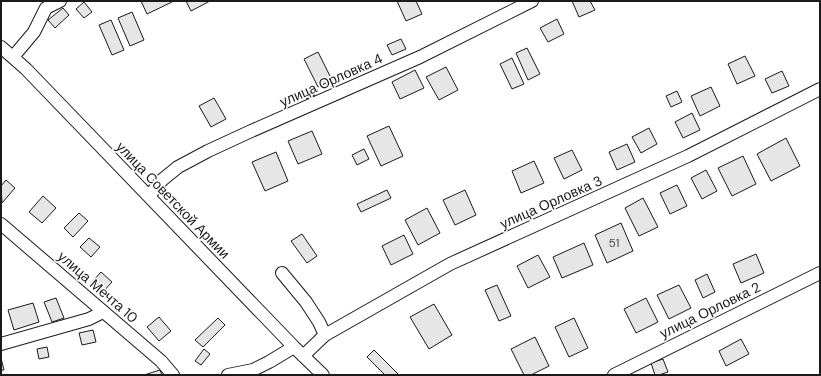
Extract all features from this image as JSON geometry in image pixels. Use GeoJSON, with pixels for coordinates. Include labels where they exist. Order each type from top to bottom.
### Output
{"type":"FeatureCollection","features":[{"type":"Feature","properties":{"kind":"street"},"geometry":{"type":"LineString","coordinates":[[13,57],[34,32],[46,8],[60,1]]}},
{"type":"Feature","properties":{"kind":"street","name":"улица Орловка 4"},"geometry":{"type":"LineString","coordinates":[[149,196],[162,180],[178,167],[208,151],[420,57],[532,1]]}},
{"type":"Feature","properties":{"kind":"street","name":"улица Советской Армии"},"geometry":{"type":"LineString","coordinates":[[1,47],[13,57],[294,347],[323,375]]}},
{"type":"Feature","properties":{"kind":"street","name":"улица Орловка 3"},"geometry":{"type":"LineString","coordinates":[[303,356],[325,335],[450,264],[688,156],[820,89]]}},
{"type":"Feature","properties":{"kind":"street","name":"улица Мечта 10"},"geometry":{"type":"LineString","coordinates":[[1,224],[161,361],[173,375]]}},
{"type":"Feature","properties":{"kind":"street"},"geometry":{"type":"LineString","coordinates":[[282,273],[306,302],[325,335]]}},
{"type":"Feature","properties":{"kind":"street","name":"улица Орловка 2"},"geometry":{"type":"LineString","coordinates":[[614,375],[820,273]]}},
{"type":"Feature","properties":{"kind":"street"},"geometry":{"type":"LineString","coordinates":[[1,344],[89,319],[103,312]]}},
{"type":"Feature","properties":{"kind":"street"},"geometry":{"type":"LineString","coordinates":[[228,375],[255,373],[269,362],[294,347]]}},
{"type":"Feature","properties":{"kind":"building"},"geometry":{"type":"Polygon","coordinates":[[[141,1],[171,1],[172,2],[147,14],[141,1]]]}},
{"type":"Feature","properties":{"kind":"building"},"geometry":{"type":"Polygon","coordinates":[[[186,1],[210,1],[191,11],[186,1]]]}},
{"type":"Feature","properties":{"kind":"building"},"geometry":{"type":"Polygon","coordinates":[[[397,1],[416,1],[422,14],[406,21],[397,1]]]}},
{"type":"Feature","properties":{"kind":"building"},"geometry":{"type":"Polygon","coordinates":[[[572,1],[590,1],[595,10],[579,17],[572,1]]]}},
{"type":"Feature","properties":{"kind":"building"},"geometry":{"type":"Polygon","coordinates":[[[84,2],[92,12],[84,18],[76,9],[84,2]]]}},
{"type":"Feature","properties":{"kind":"building"},"geometry":{"type":"Polygon","coordinates":[[[63,8],[69,15],[55,28],[48,20],[63,8]]]}},
{"type":"Feature","properties":{"kind":"building"},"geometry":{"type":"Polygon","coordinates":[[[132,12],[144,40],[130,46],[118,18],[132,12]]]}},
{"type":"Feature","properties":{"kind":"building"},"geometry":{"type":"Polygon","coordinates":[[[557,19],[564,34],[548,42],[540,28],[557,19]]]}},
{"type":"Feature","properties":{"kind":"building"},"geometry":{"type":"Polygon","coordinates":[[[111,20],[124,50],[112,55],[99,25],[111,20]]]}},
{"type":"Feature","properties":{"kind":"building"},"geometry":{"type":"Polygon","coordinates":[[[401,39],[406,49],[392,55],[387,45],[401,39]]]}},
{"type":"Feature","properties":{"kind":"building"},"geometry":{"type":"Polygon","coordinates":[[[527,48],[540,74],[528,80],[516,53],[527,48]]]}},
{"type":"Feature","properties":{"kind":"building"},"geometry":{"type":"Polygon","coordinates":[[[318,52],[332,80],[318,87],[304,59],[318,52]]]}},
{"type":"Feature","properties":{"kind":"building"},"geometry":{"type":"Polygon","coordinates":[[[745,56],[755,76],[737,84],[728,64],[745,56]]]}},
{"type":"Feature","properties":{"kind":"building"},"geometry":{"type":"Polygon","coordinates":[[[512,58],[524,84],[512,89],[500,64],[512,58]]]}},
{"type":"Feature","properties":{"kind":"building"},"geometry":{"type":"Polygon","coordinates":[[[446,67],[458,90],[439,100],[426,77],[446,67]]]}},
{"type":"Feature","properties":{"kind":"building"},"geometry":{"type":"Polygon","coordinates":[[[415,70],[424,88],[400,99],[392,82],[415,70]]]}},
{"type":"Feature","properties":{"kind":"building"},"geometry":{"type":"Polygon","coordinates":[[[782,71],[789,86],[772,93],[765,79],[782,71]]]}},
{"type":"Feature","properties":{"kind":"building"},"geometry":{"type":"Polygon","coordinates":[[[311,87],[315,95],[307,99],[303,91],[311,87]]]}},
{"type":"Feature","properties":{"kind":"building"},"geometry":{"type":"Polygon","coordinates":[[[711,87],[720,106],[700,116],[691,96],[711,87]]]}},
{"type":"Feature","properties":{"kind":"building"},"geometry":{"type":"Polygon","coordinates":[[[677,91],[682,102],[671,107],[666,96],[677,91]]]}},
{"type":"Feature","properties":{"kind":"building"},"geometry":{"type":"Polygon","coordinates":[[[214,98],[226,119],[211,127],[199,106],[214,98]]]}},
{"type":"Feature","properties":{"kind":"building"},"geometry":{"type":"Polygon","coordinates":[[[692,113],[700,130],[683,138],[675,122],[692,113]]]}},
{"type":"Feature","properties":{"kind":"building"},"geometry":{"type":"Polygon","coordinates":[[[389,126],[403,156],[381,166],[367,136],[389,126]]]}},
{"type":"Feature","properties":{"kind":"building"},"geometry":{"type":"Polygon","coordinates":[[[649,128],[657,144],[641,153],[632,137],[649,128]]]}},
{"type":"Feature","properties":{"kind":"building"},"geometry":{"type":"Polygon","coordinates":[[[312,131],[322,154],[298,164],[288,141],[312,131]]]}},
{"type":"Feature","properties":{"kind":"building"},"geometry":{"type":"Polygon","coordinates":[[[786,138],[800,166],[771,181],[757,154],[786,138]]]}},
{"type":"Feature","properties":{"kind":"building"},"geometry":{"type":"Polygon","coordinates":[[[627,144],[635,162],[617,170],[609,152],[627,144]]]}},
{"type":"Feature","properties":{"kind":"building"},"geometry":{"type":"Polygon","coordinates":[[[364,149],[369,159],[357,165],[352,155],[364,149]]]}},
{"type":"Feature","properties":{"kind":"building"},"geometry":{"type":"Polygon","coordinates":[[[572,150],[582,170],[564,179],[554,158],[572,150]]]}},
{"type":"Feature","properties":{"kind":"building"},"geometry":{"type":"Polygon","coordinates":[[[276,152],[288,181],[265,191],[252,162],[276,152]]]}},
{"type":"Feature","properties":{"kind":"building"},"geometry":{"type":"Polygon","coordinates":[[[743,156],[756,184],[732,196],[718,168],[743,156]]]}},
{"type":"Feature","properties":{"kind":"building"},"geometry":{"type":"Polygon","coordinates":[[[534,161],[544,183],[521,193],[512,171],[534,161]]]}},
{"type":"Feature","properties":{"kind":"building"},"geometry":{"type":"Polygon","coordinates":[[[706,170],[717,191],[702,199],[691,178],[706,170]]]}},
{"type":"Feature","properties":{"kind":"building"},"geometry":{"type":"Polygon","coordinates":[[[6,180],[15,188],[2,203],[1,186],[6,180]]]}},
{"type":"Feature","properties":{"kind":"building"},"geometry":{"type":"Polygon","coordinates":[[[677,185],[687,206],[670,214],[660,193],[677,185]]]}},
{"type":"Feature","properties":{"kind":"building"},"geometry":{"type":"Polygon","coordinates":[[[387,190],[391,198],[361,212],[357,204],[387,190]]]}},
{"type":"Feature","properties":{"kind":"building"},"geometry":{"type":"Polygon","coordinates":[[[465,190],[476,215],[455,225],[443,200],[465,190]]]}},
{"type":"Feature","properties":{"kind":"building"},"geometry":{"type":"Polygon","coordinates":[[[43,196],[56,208],[42,223],[29,212],[43,196]]]}},
{"type":"Feature","properties":{"kind":"building"},"geometry":{"type":"Polygon","coordinates":[[[643,198],[658,227],[639,236],[625,208],[643,198]]]}},
{"type":"Feature","properties":{"kind":"building"},"geometry":{"type":"Polygon","coordinates":[[[427,208],[440,233],[418,245],[405,220],[427,208]]]}},
{"type":"Feature","properties":{"kind":"building"},"geometry":{"type":"Polygon","coordinates":[[[79,213],[88,221],[73,237],[64,228],[79,213]]]}},
{"type":"Feature","properties":{"kind":"building"},"geometry":{"type":"Polygon","coordinates":[[[621,223],[633,251],[607,263],[595,235],[621,223]]]}},
{"type":"Feature","properties":{"kind":"building"},"geometry":{"type":"Polygon","coordinates":[[[302,234],[317,256],[307,263],[291,241],[302,234]]]}},
{"type":"Feature","properties":{"kind":"building"},"geometry":{"type":"Polygon","coordinates":[[[404,235],[413,254],[391,265],[382,246],[404,235]]]}},
{"type":"Feature","properties":{"kind":"building"},"geometry":{"type":"Polygon","coordinates":[[[89,238],[100,247],[91,257],[80,247],[89,238]]]}},
{"type":"Feature","properties":{"kind":"building"},"geometry":{"type":"Polygon","coordinates":[[[584,243],[593,265],[562,278],[553,257],[584,243]]]}},
{"type":"Feature","properties":{"kind":"building"},"geometry":{"type":"Polygon","coordinates":[[[756,254],[764,273],[741,283],[733,264],[756,254]]]}},
{"type":"Feature","properties":{"kind":"building"},"geometry":{"type":"Polygon","coordinates":[[[538,255],[550,277],[528,288],[517,266],[538,255]]]}},
{"type":"Feature","properties":{"kind":"building"},"geometry":{"type":"Polygon","coordinates":[[[101,272],[112,282],[102,293],[91,283],[101,272]]]}},
{"type":"Feature","properties":{"kind":"building"},"geometry":{"type":"Polygon","coordinates":[[[707,274],[715,292],[703,298],[695,280],[707,274]]]}},
{"type":"Feature","properties":{"kind":"building"},"geometry":{"type":"Polygon","coordinates":[[[497,285],[511,316],[499,321],[485,290],[497,285]]]}},
{"type":"Feature","properties":{"kind":"building"},"geometry":{"type":"Polygon","coordinates":[[[679,285],[691,308],[669,319],[657,295],[679,285]]]}},
{"type":"Feature","properties":{"kind":"building"},"geometry":{"type":"Polygon","coordinates":[[[56,298],[64,318],[52,322],[44,302],[56,298]]]}},
{"type":"Feature","properties":{"kind":"building"},"geometry":{"type":"Polygon","coordinates":[[[646,298],[658,322],[636,333],[624,309],[646,298]]]}},
{"type":"Feature","properties":{"kind":"building"},"geometry":{"type":"Polygon","coordinates":[[[33,303],[39,322],[14,330],[8,310],[33,303]]]}},
{"type":"Feature","properties":{"kind":"building"},"geometry":{"type":"Polygon","coordinates":[[[434,304],[452,335],[429,349],[410,317],[434,304]]]}},
{"type":"Feature","properties":{"kind":"building"},"geometry":{"type":"Polygon","coordinates":[[[159,317],[171,331],[159,341],[147,327],[159,317]]]}},
{"type":"Feature","properties":{"kind":"building"},"geometry":{"type":"Polygon","coordinates":[[[218,318],[225,325],[203,347],[195,340],[218,318]]]}},
{"type":"Feature","properties":{"kind":"building"},"geometry":{"type":"Polygon","coordinates":[[[574,318],[588,348],[569,357],[555,327],[574,318]]]}},
{"type":"Feature","properties":{"kind":"building"},"geometry":{"type":"Polygon","coordinates":[[[93,330],[96,342],[82,345],[79,333],[93,330]]]}},
{"type":"Feature","properties":{"kind":"building"},"geometry":{"type":"Polygon","coordinates":[[[535,337],[549,366],[531,375],[524,375],[511,349],[535,337]]]}},
{"type":"Feature","properties":{"kind":"building"},"geometry":{"type":"Polygon","coordinates":[[[741,339],[749,354],[726,366],[719,351],[741,339]]]}},
{"type":"Feature","properties":{"kind":"building"},"geometry":{"type":"Polygon","coordinates":[[[47,347],[49,357],[39,359],[37,349],[47,347]]]}},
{"type":"Feature","properties":{"kind":"building"},"geometry":{"type":"Polygon","coordinates":[[[204,349],[210,354],[201,365],[195,361],[204,349]]]}},
{"type":"Feature","properties":{"kind":"building"},"geometry":{"type":"Polygon","coordinates":[[[374,350],[398,374],[397,375],[385,375],[367,357],[374,350]]]}},
{"type":"Feature","properties":{"kind":"building"},"geometry":{"type":"Polygon","coordinates":[[[1,358],[4,370],[1,370],[1,358]]]}},
{"type":"Feature","properties":{"kind":"building"},"geometry":{"type":"Polygon","coordinates":[[[663,359],[668,372],[655,375],[651,363],[663,359]]]}},
{"type":"Feature","properties":{"kind":"building"},"geometry":{"type":"Polygon","coordinates":[[[160,370],[162,375],[144,375],[160,370]]]}}]}
